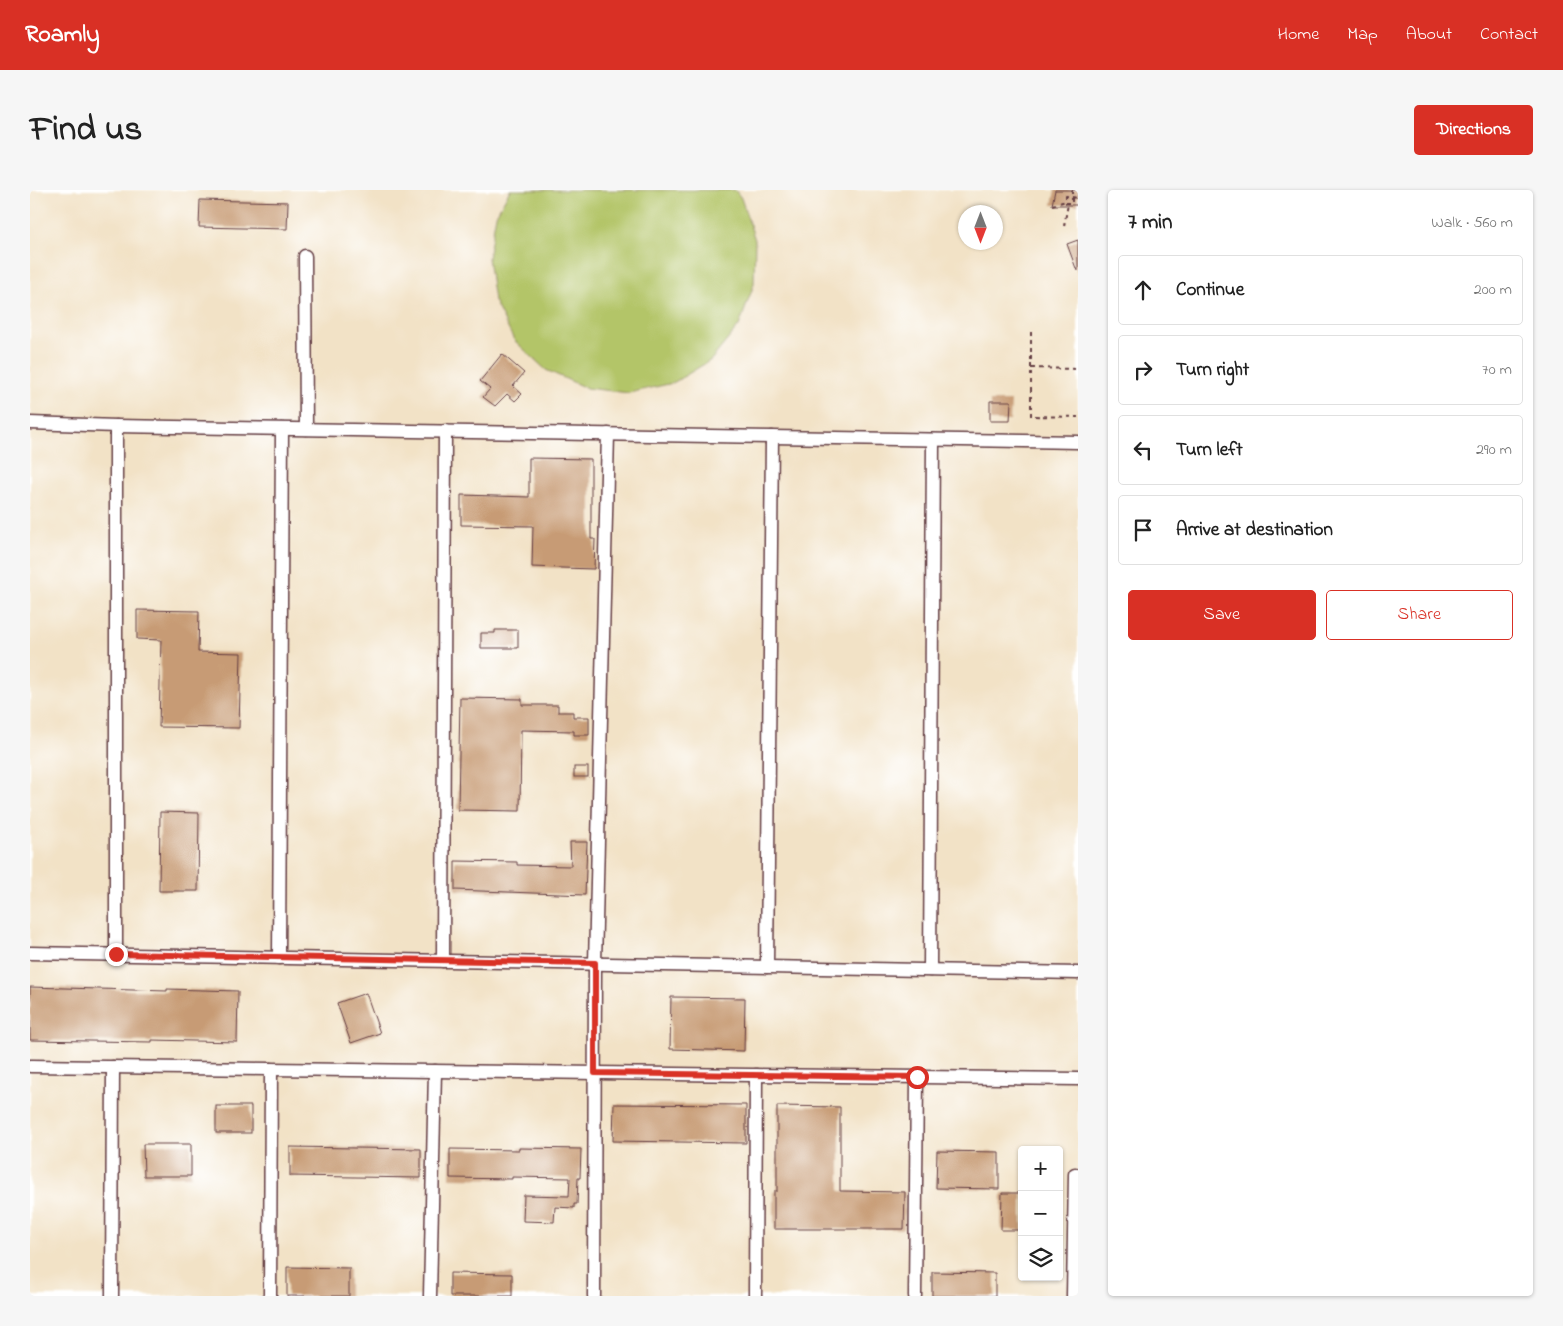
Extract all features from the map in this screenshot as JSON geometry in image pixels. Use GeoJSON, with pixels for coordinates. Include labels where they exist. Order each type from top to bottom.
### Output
{"type":"FeatureCollection","features":[{"type":"Feature","properties":{"kind":"street"},"geometry":{"type":"LineString","coordinates":[[305,256],[306,429]]}},
{"type":"Feature","properties":{"kind":"street"},"geometry":{"type":"LineString","coordinates":[[30,423],[1078,442]]}},
{"type":"Feature","properties":{"kind":"street"},"geometry":{"type":"LineString","coordinates":[[116,426],[116,954]]}},
{"type":"Feature","properties":{"kind":"street"},"geometry":{"type":"LineString","coordinates":[[279,958],[282,429]]}},
{"type":"Feature","properties":{"kind":"street"},"geometry":{"type":"LineString","coordinates":[[443,961],[445,431]]}},
{"type":"Feature","properties":{"kind":"street"},"geometry":{"type":"LineString","coordinates":[[594,1296],[595,963],[608,434]]}},
{"type":"Feature","properties":{"kind":"street"},"geometry":{"type":"LineString","coordinates":[[767,967],[772,437]]}},
{"type":"Feature","properties":{"kind":"street"},"geometry":{"type":"LineString","coordinates":[[930,970],[933,440]]}},
{"type":"Feature","properties":{"kind":"street"},"geometry":{"type":"LineString","coordinates":[[30,953],[1078,973]]}},
{"type":"Feature","properties":{"kind":"street"},"geometry":{"type":"LineString","coordinates":[[30,1066],[1078,1079]]}},
{"type":"Feature","properties":{"kind":"street"},"geometry":{"type":"LineString","coordinates":[[112,1296],[114,1067]]}},
{"type":"Feature","properties":{"kind":"street"},"geometry":{"type":"LineString","coordinates":[[270,1296],[271,1069]]}},
{"type":"Feature","properties":{"kind":"street"},"geometry":{"type":"LineString","coordinates":[[430,1296],[435,1071]]}},
{"type":"Feature","properties":{"kind":"street"},"geometry":{"type":"LineString","coordinates":[[755,1296],[756,1075]]}},
{"type":"Feature","properties":{"kind":"street"},"geometry":{"type":"LineString","coordinates":[[916,1296],[917,1077]]}},
{"type":"Feature","properties":{"kind":"street"},"geometry":{"type":"LineString","coordinates":[[1073,1296],[1075,1174]]}},
{"type":"Feature","properties":{"kind":"path"},"geometry":{"type":"LineString","coordinates":[[1052,205],[1072,203],[1072,190]]}},
{"type":"Feature","properties":{"kind":"path"},"geometry":{"type":"LineString","coordinates":[[1064,226],[1066,196],[1078,198]]}},
{"type":"Feature","properties":{"kind":"path"},"geometry":{"type":"LineString","coordinates":[[1031,332],[1031,416],[1078,417]]}},
{"type":"Feature","properties":{"kind":"path"},"geometry":{"type":"LineString","coordinates":[[1031,368],[1078,369]]}},
{"type":"Feature","properties":{"kind":"green space"},"geometry":{"type":"Polygon","coordinates":[[[510,190],[735,190],[741,198],[755,240],[754,284],[739,326],[711,360],[673,383],[629,393],[586,388],[546,370],[514,340],[494,301],[488,258],[496,215],[510,190]]]}},
{"type":"Feature","properties":{"kind":"building"},"geometry":{"type":"Polygon","coordinates":[[[1055,190],[1078,190],[1078,205],[1052,205],[1055,190]]]}},
{"type":"Feature","properties":{"kind":"building"},"geometry":{"type":"Polygon","coordinates":[[[200,200],[288,202],[287,229],[199,227],[200,200]]]}},
{"type":"Feature","properties":{"kind":"building"},"geometry":{"type":"Polygon","coordinates":[[[1078,240],[1078,271],[1077,271],[1067,244],[1078,240]]]}},
{"type":"Feature","properties":{"kind":"building"},"geometry":{"type":"Polygon","coordinates":[[[502,354],[524,373],[513,386],[522,394],[515,401],[507,394],[495,406],[483,397],[490,389],[480,381],[502,354]]]}},
{"type":"Feature","properties":{"kind":"building"},"geometry":{"type":"Polygon","coordinates":[[[990,401],[1011,401],[1010,421],[990,421],[990,401]]]}},
{"type":"Feature","properties":{"kind":"building"},"geometry":{"type":"Polygon","coordinates":[[[529,458],[591,459],[591,539],[595,539],[594,569],[532,567],[533,526],[461,525],[461,495],[529,497],[529,458]]]}},
{"type":"Feature","properties":{"kind":"building"},"geometry":{"type":"Polygon","coordinates":[[[137,610],[199,611],[198,652],[241,653],[239,728],[159,727],[161,640],[137,639],[137,610]]]}},
{"type":"Feature","properties":{"kind":"building"},"geometry":{"type":"Polygon","coordinates":[[[495,630],[518,630],[518,648],[481,648],[481,633],[495,633],[495,630]]]}},
{"type":"Feature","properties":{"kind":"building"},"geometry":{"type":"Polygon","coordinates":[[[460,698],[522,699],[522,705],[558,705],[558,712],[573,712],[573,717],[589,717],[589,735],[574,735],[574,731],[521,730],[520,811],[458,810],[460,698]]]}},
{"type":"Feature","properties":{"kind":"building"},"geometry":{"type":"Polygon","coordinates":[[[574,767],[588,767],[588,777],[574,777],[574,767]]]}},
{"type":"Feature","properties":{"kind":"building"},"geometry":{"type":"Polygon","coordinates":[[[160,812],[199,813],[198,891],[159,891],[160,812]]]}},
{"type":"Feature","properties":{"kind":"building"},"geometry":{"type":"Polygon","coordinates":[[[570,842],[587,842],[585,895],[455,890],[455,861],[517,862],[517,865],[571,866],[570,842]]]}},
{"type":"Feature","properties":{"kind":"building"},"geometry":{"type":"Polygon","coordinates":[[[30,987],[238,991],[237,1042],[30,1040],[30,987]]]}},
{"type":"Feature","properties":{"kind":"building"},"geometry":{"type":"Polygon","coordinates":[[[366,993],[380,1033],[351,1043],[337,1003],[366,993]]]}},
{"type":"Feature","properties":{"kind":"building"},"geometry":{"type":"Polygon","coordinates":[[[671,997],[745,998],[744,1051],[670,1049],[671,997]]]}},
{"type":"Feature","properties":{"kind":"building"},"geometry":{"type":"Polygon","coordinates":[[[614,1104],[746,1105],[746,1143],[613,1141],[614,1104]]]}},
{"type":"Feature","properties":{"kind":"building"},"geometry":{"type":"Polygon","coordinates":[[[216,1106],[251,1106],[251,1133],[216,1133],[216,1106]]]}},
{"type":"Feature","properties":{"kind":"building"},"geometry":{"type":"Polygon","coordinates":[[[777,1106],[840,1107],[840,1191],[905,1192],[904,1229],[774,1229],[774,1191],[777,1191],[777,1106]]]}},
{"type":"Feature","properties":{"kind":"building"},"geometry":{"type":"Polygon","coordinates":[[[143,1144],[191,1144],[191,1176],[144,1176],[143,1144]]]}},
{"type":"Feature","properties":{"kind":"building"},"geometry":{"type":"Polygon","coordinates":[[[290,1147],[421,1149],[421,1178],[290,1176],[290,1147]]]}},
{"type":"Feature","properties":{"kind":"building"},"geometry":{"type":"Polygon","coordinates":[[[519,1148],[581,1149],[577,1204],[574,1204],[574,1208],[555,1207],[554,1222],[523,1221],[524,1195],[569,1196],[570,1178],[450,1178],[450,1149],[519,1150],[519,1148]]]}},
{"type":"Feature","properties":{"kind":"building"},"geometry":{"type":"Polygon","coordinates":[[[937,1151],[999,1152],[999,1189],[936,1188],[937,1151]]]}},
{"type":"Feature","properties":{"kind":"building"},"geometry":{"type":"Polygon","coordinates":[[[1002,1193],[1018,1193],[1018,1230],[1001,1230],[1002,1193]]]}},
{"type":"Feature","properties":{"kind":"building"},"geometry":{"type":"Polygon","coordinates":[[[287,1267],[349,1268],[349,1296],[287,1296],[287,1267]]]}},
{"type":"Feature","properties":{"kind":"building"},"geometry":{"type":"Polygon","coordinates":[[[932,1272],[995,1273],[995,1296],[932,1296],[932,1272]]]}},
{"type":"Feature","properties":{"kind":"building"},"geometry":{"type":"Polygon","coordinates":[[[450,1273],[512,1274],[512,1296],[450,1296],[450,1273]]]}},
{"type":"Feature","properties":{"kind":"route"},"geometry":{"type":"LineString","coordinates":[[116,954],[595,963],[595,1073],[917,1077]]}}]}
